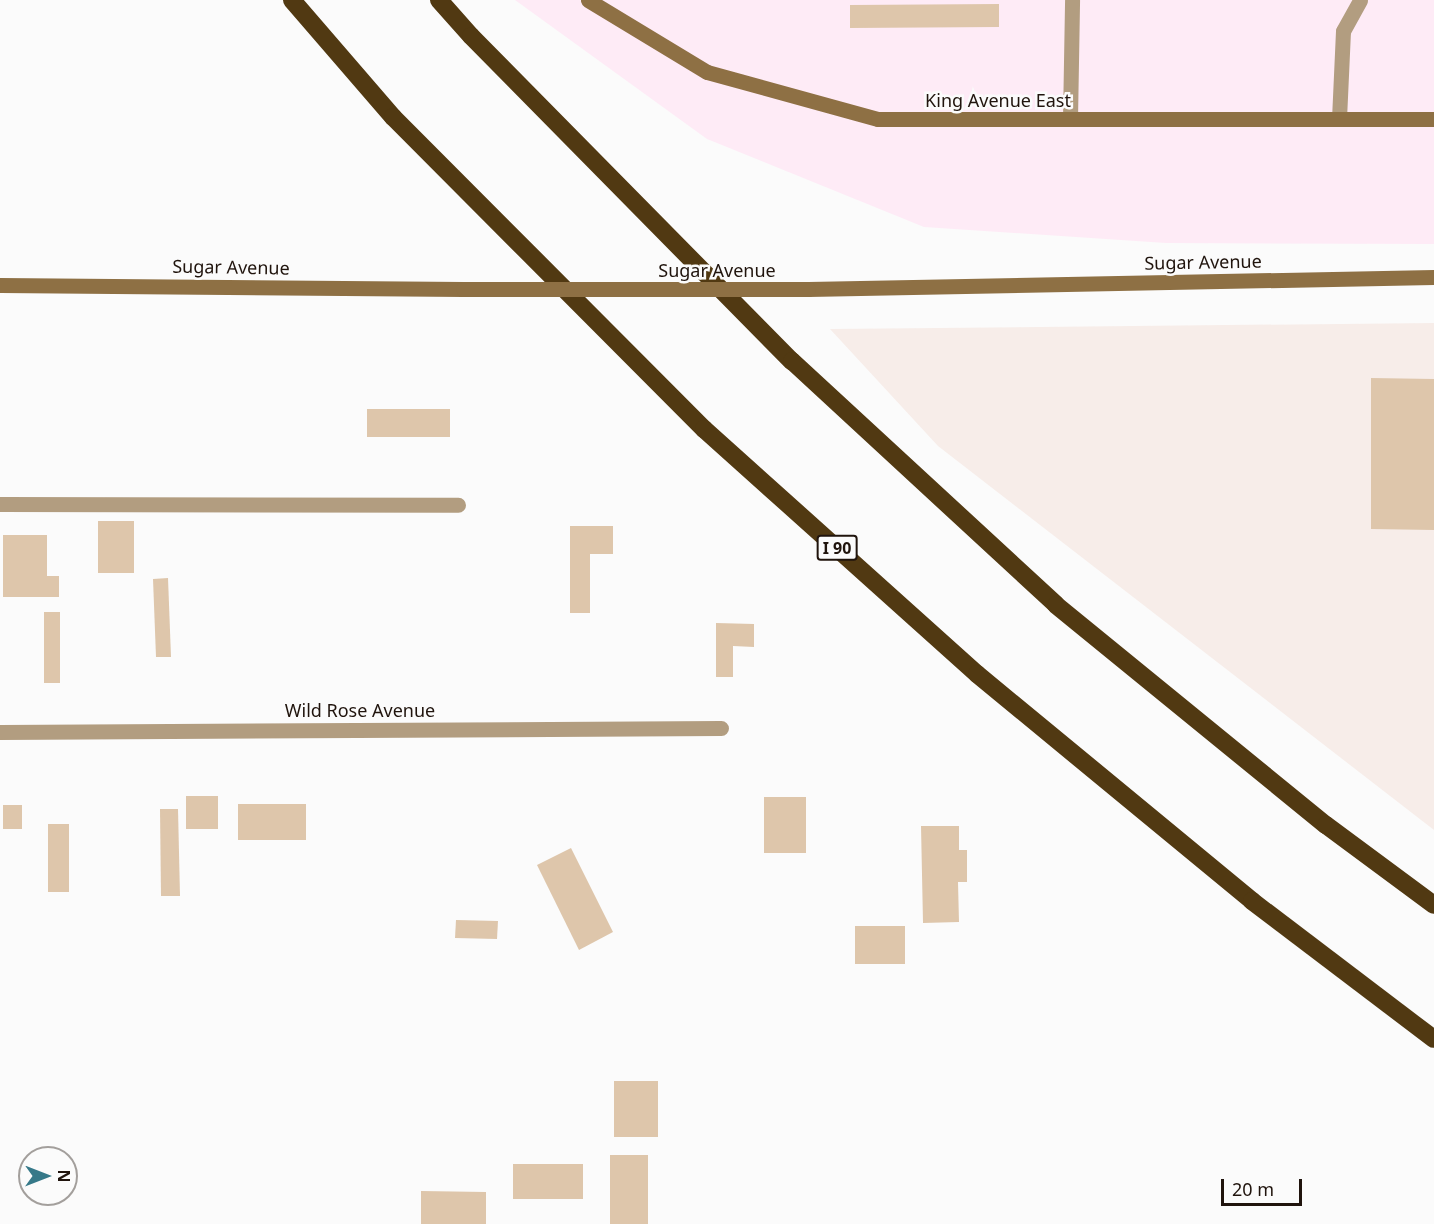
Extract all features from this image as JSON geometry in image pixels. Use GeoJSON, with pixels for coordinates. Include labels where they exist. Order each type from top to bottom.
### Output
{"type":"FeatureCollection","features":[{"type":"Feature","properties":{"kind":"highway","name":"I 90"},"geometry":{"type":"LineString","coordinates":[[292,0],[393,117],[704,429],[986,682],[1252,901],[1434,1039]]}},
{"type":"Feature","properties":{"kind":"highway"},"geometry":{"type":"LineString","coordinates":[[439,0],[471,36],[792,361],[1056,604],[1326,825],[1434,905]]}},
{"type":"Feature","properties":{"kind":"main road","name":"King Avenue East"},"geometry":{"type":"LineString","coordinates":[[588,0],[706,72],[878,119],[1434,119]]}},
{"type":"Feature","properties":{"kind":"main road","name":"Sugar Avenue"},"geometry":{"type":"LineString","coordinates":[[0,285],[808,289],[1434,277]]}},
{"type":"Feature","properties":{"kind":"street"},"geometry":{"type":"LineString","coordinates":[[1070,119],[1072,0]]}},
{"type":"Feature","properties":{"kind":"street"},"geometry":{"type":"LineString","coordinates":[[1339,119],[1344,32],[1360,0]]}},
{"type":"Feature","properties":{"kind":"street"},"geometry":{"type":"LineString","coordinates":[[0,504],[458,505]]}},
{"type":"Feature","properties":{"kind":"street","name":"Wild Rose Avenue"},"geometry":{"type":"LineString","coordinates":[[0,732],[721,728]]}},
{"type":"Feature","properties":{"kind":"shaded area"},"geometry":{"type":"Polygon","coordinates":[[[515,0],[1434,0],[1434,244],[1166,243],[924,227],[707,139],[515,0]]]}},
{"type":"Feature","properties":{"kind":"shaded area"},"geometry":{"type":"Polygon","coordinates":[[[1434,323],[1434,830],[938,446],[830,329],[1434,323]]]}},
{"type":"Feature","properties":{"kind":"building"},"geometry":{"type":"Polygon","coordinates":[[[999,4],[999,27],[850,28],[850,5],[999,4]]]}},
{"type":"Feature","properties":{"kind":"building"},"geometry":{"type":"Polygon","coordinates":[[[1371,378],[1434,379],[1434,530],[1371,529],[1371,378]]]}},
{"type":"Feature","properties":{"kind":"building"},"geometry":{"type":"Polygon","coordinates":[[[367,409],[450,409],[450,437],[367,437],[367,409]]]}},
{"type":"Feature","properties":{"kind":"building"},"geometry":{"type":"Polygon","coordinates":[[[98,521],[134,521],[134,573],[98,573],[98,521]]]}},
{"type":"Feature","properties":{"kind":"building"},"geometry":{"type":"Polygon","coordinates":[[[570,526],[613,526],[613,554],[590,554],[590,613],[570,613],[570,526]]]}},
{"type":"Feature","properties":{"kind":"building"},"geometry":{"type":"Polygon","coordinates":[[[3,535],[47,535],[47,576],[59,576],[59,597],[3,597],[3,535]]]}},
{"type":"Feature","properties":{"kind":"building"},"geometry":{"type":"Polygon","coordinates":[[[168,578],[171,657],[156,657],[153,579],[168,578]]]}},
{"type":"Feature","properties":{"kind":"building"},"geometry":{"type":"Polygon","coordinates":[[[44,612],[60,612],[60,683],[44,683],[44,612]]]}},
{"type":"Feature","properties":{"kind":"building"},"geometry":{"type":"Polygon","coordinates":[[[716,623],[754,624],[754,647],[733,646],[733,677],[716,677],[716,623]]]}},
{"type":"Feature","properties":{"kind":"building"},"geometry":{"type":"Polygon","coordinates":[[[186,796],[218,796],[218,829],[186,829],[186,796]]]}},
{"type":"Feature","properties":{"kind":"building"},"geometry":{"type":"Polygon","coordinates":[[[764,797],[806,797],[806,853],[764,853],[764,797]]]}},
{"type":"Feature","properties":{"kind":"building"},"geometry":{"type":"Polygon","coordinates":[[[238,804],[306,804],[306,840],[238,840],[238,804]]]}},
{"type":"Feature","properties":{"kind":"building"},"geometry":{"type":"Polygon","coordinates":[[[3,805],[22,805],[22,829],[3,829],[3,805]]]}},
{"type":"Feature","properties":{"kind":"building"},"geometry":{"type":"Polygon","coordinates":[[[160,809],[178,809],[180,896],[161,896],[160,809]]]}},
{"type":"Feature","properties":{"kind":"building"},"geometry":{"type":"Polygon","coordinates":[[[48,824],[69,824],[69,892],[48,892],[48,824]]]}},
{"type":"Feature","properties":{"kind":"building"},"geometry":{"type":"Polygon","coordinates":[[[921,826],[959,826],[959,850],[967,850],[967,882],[958,882],[959,922],[923,923],[921,826]]]}},
{"type":"Feature","properties":{"kind":"building"},"geometry":{"type":"Polygon","coordinates":[[[571,848],[613,932],[579,950],[537,865],[571,848]]]}},
{"type":"Feature","properties":{"kind":"building"},"geometry":{"type":"Polygon","coordinates":[[[456,920],[498,921],[497,939],[455,938],[456,920]]]}},
{"type":"Feature","properties":{"kind":"building"},"geometry":{"type":"Polygon","coordinates":[[[855,926],[905,926],[905,964],[855,964],[855,926]]]}},
{"type":"Feature","properties":{"kind":"building"},"geometry":{"type":"Polygon","coordinates":[[[614,1081],[658,1081],[658,1137],[614,1137],[614,1081]]]}},
{"type":"Feature","properties":{"kind":"building"},"geometry":{"type":"Polygon","coordinates":[[[610,1155],[648,1155],[648,1224],[610,1224],[610,1155]]]}},
{"type":"Feature","properties":{"kind":"building"},"geometry":{"type":"Polygon","coordinates":[[[513,1164],[583,1164],[583,1199],[513,1199],[513,1164]]]}},
{"type":"Feature","properties":{"kind":"building"},"geometry":{"type":"Polygon","coordinates":[[[421,1191],[486,1192],[486,1224],[421,1224],[421,1191]]]}}]}
